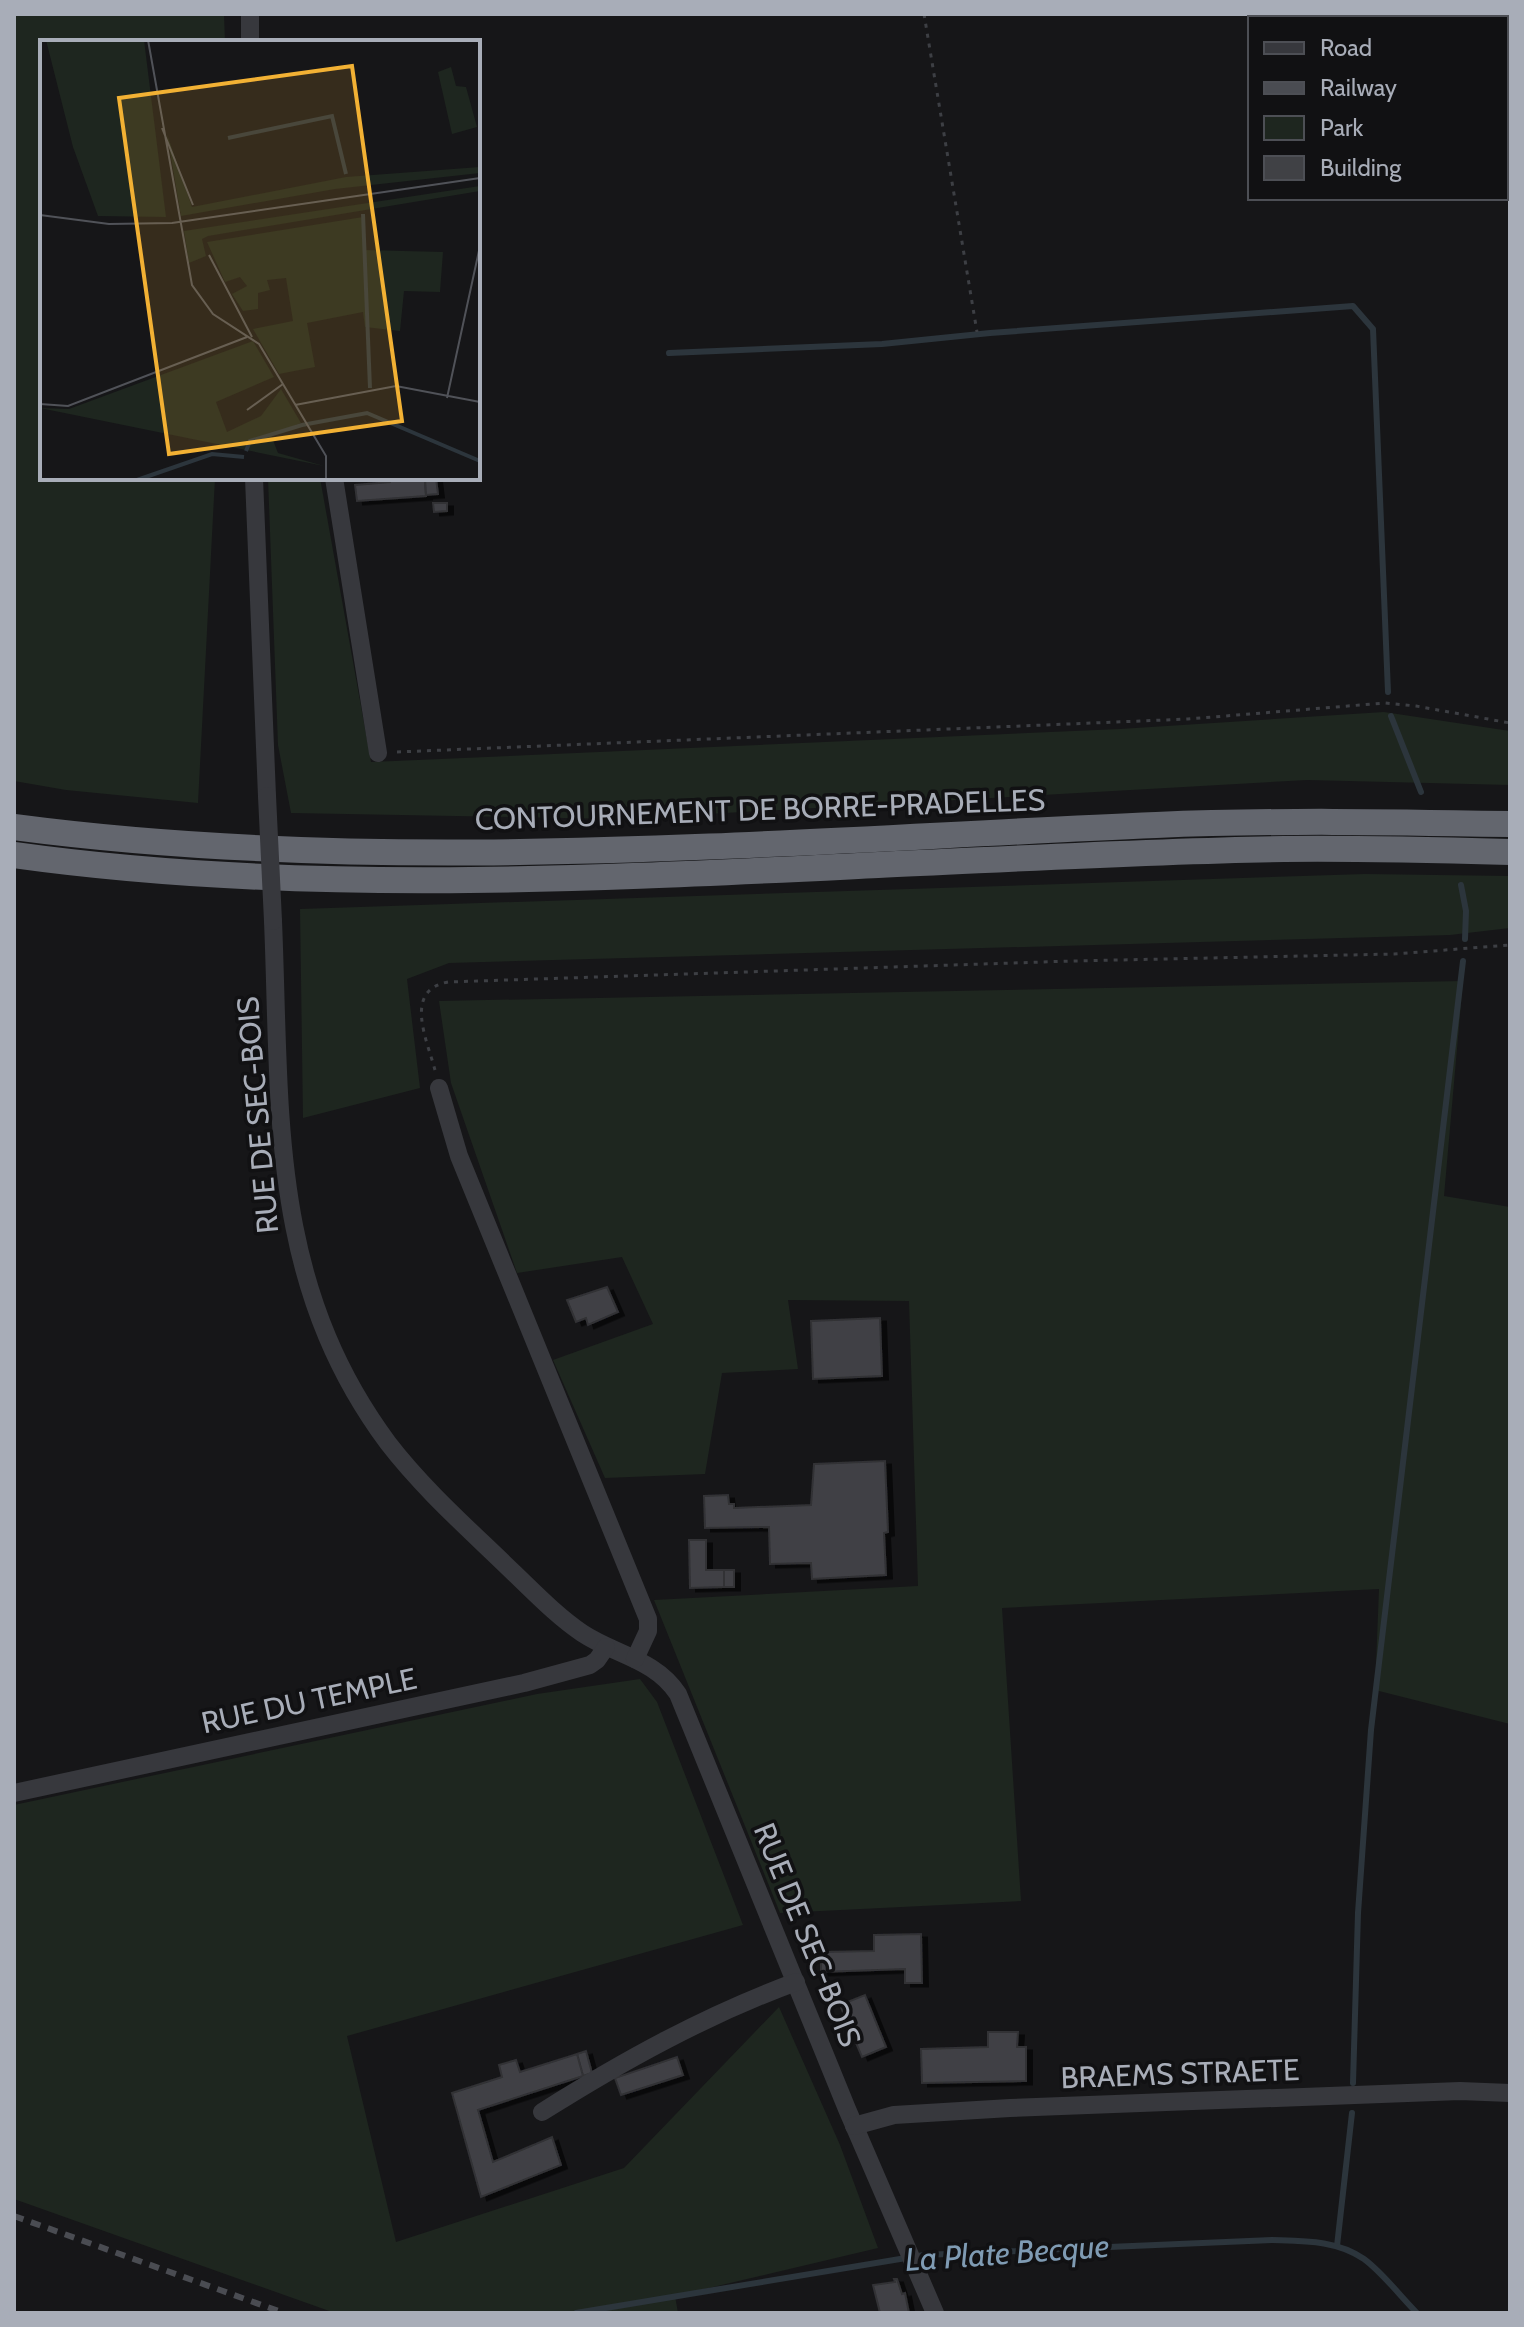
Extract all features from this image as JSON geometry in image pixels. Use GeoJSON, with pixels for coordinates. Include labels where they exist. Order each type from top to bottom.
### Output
{"type":"FeatureCollection","features":[{"type":"Feature","properties":{"kind":"highway","name":"CONTOURNEMENT DE BORRE-PRADELLES"},"geometry":{"type":"LineString","coordinates":[[14,827],[227,848],[445,854],[671,848],[1190,824],[1510,824]]}},
{"type":"Feature","properties":{"kind":"highway"},"geometry":{"type":"LineString","coordinates":[[14,855],[211,875],[398,882],[596,878],[1190,851],[1510,852]]}},
{"type":"Feature","properties":{"kind":"street"},"geometry":{"type":"LineString","coordinates":[[250,14],[250,40]]}},
{"type":"Feature","properties":{"kind":"street","name":"RUE DE SEC-BOIS"},"geometry":{"type":"LineString","coordinates":[[254,480],[281,1123],[288,1200],[301,1264],[326,1335],[365,1408],[411,1472],[553,1611],[585,1635],[658,1672],[682,1700],[854,2126],[935,2313]]}},
{"type":"Feature","properties":{"kind":"street"},"geometry":{"type":"LineString","coordinates":[[334,480],[378,753]]}},
{"type":"Feature","properties":{"kind":"street"},"geometry":{"type":"LineString","coordinates":[[439,1088],[465,1170],[648,1619],[648,1631],[635,1659]]}},
{"type":"Feature","properties":{"kind":"street","name":"RUE DU TEMPLE"},"geometry":{"type":"LineString","coordinates":[[14,1793],[524,1683],[590,1665],[606,1647]]}},
{"type":"Feature","properties":{"kind":"street"},"geometry":{"type":"LineString","coordinates":[[542,2112],[636,2054],[752,1999],[796,1982]]}},
{"type":"Feature","properties":{"kind":"street","name":"BRAEMS STRAETE"},"geometry":{"type":"LineString","coordinates":[[854,2126],[894,2115],[1010,2108],[1460,2091],[1510,2093]]}},
{"type":"Feature","properties":{"kind":"path"},"geometry":{"type":"LineString","coordinates":[[924,14],[977,332]]}},
{"type":"Feature","properties":{"kind":"path"},"geometry":{"type":"LineString","coordinates":[[378,753],[1188,719],[1385,703],[1510,723]]}},
{"type":"Feature","properties":{"kind":"path"},"geometry":{"type":"LineString","coordinates":[[439,1088],[420,1010],[426,992],[448,982],[1072,961],[1394,954],[1510,945]]}},
{"type":"Feature","properties":{"kind":"green space"},"geometry":{"type":"Polygon","coordinates":[[[14,14],[224,14],[225,40],[40,40],[40,480],[215,480],[198,803],[66,790],[14,781],[14,14]]]}},
{"type":"Feature","properties":{"kind":"green space"},"geometry":{"type":"Polygon","coordinates":[[[268,480],[320,480],[371,762],[1120,729],[1384,712],[1510,731],[1510,785],[1307,780],[619,819],[291,813],[278,745],[268,480]]]}},
{"type":"Feature","properties":{"kind":"green space"},"geometry":{"type":"Polygon","coordinates":[[[1365,874],[1510,876],[1510,928],[1450,935],[449,963],[407,979],[420,1088],[303,1118],[300,909],[1365,874]]]}},
{"type":"Feature","properties":{"kind":"green space"},"geometry":{"type":"Polygon","coordinates":[[[1463,981],[1444,1196],[1510,1207],[1510,1724],[1375,1690],[1379,1589],[1002,1608],[1021,1901],[780,1913],[654,1600],[918,1586],[909,1301],[788,1300],[798,1369],[722,1373],[705,1474],[605,1478],[553,1360],[653,1324],[622,1257],[517,1273],[451,1083],[439,1001],[1463,981]]]}},
{"type":"Feature","properties":{"kind":"green space"},"geometry":{"type":"Polygon","coordinates":[[[640,1679],[657,1702],[743,1925],[347,2036],[396,2242],[624,2168],[779,2007],[840,2145],[878,2248],[675,2296],[678,2313],[335,2313],[14,2199],[14,1805],[537,1694],[640,1679]]]}},
{"type":"Feature","properties":{"kind":"building"},"geometry":{"type":"Polygon","coordinates":[[[425,480],[426,496],[357,501],[355,485],[425,480]]]}},
{"type":"Feature","properties":{"kind":"building"},"geometry":{"type":"Polygon","coordinates":[[[425,480],[436,480],[438,494],[426,495],[425,480]]]}},
{"type":"Feature","properties":{"kind":"building"},"geometry":{"type":"Polygon","coordinates":[[[433,503],[447,503],[447,511],[434,512],[433,503]]]}},
{"type":"Feature","properties":{"kind":"building"},"geometry":{"type":"Polygon","coordinates":[[[607,1287],[618,1312],[588,1325],[586,1318],[576,1322],[567,1300],[607,1287]]]}},
{"type":"Feature","properties":{"kind":"building"},"geometry":{"type":"Polygon","coordinates":[[[880,1318],[882,1376],[813,1379],[811,1321],[880,1318]]]}},
{"type":"Feature","properties":{"kind":"building"},"geometry":{"type":"Polygon","coordinates":[[[885,1461],[886,1575],[812,1579],[811,1563],[770,1564],[769,1527],[705,1528],[704,1496],[728,1495],[729,1504],[734,1504],[734,1508],[811,1505],[814,1464],[885,1461]]]}},
{"type":"Feature","properties":{"kind":"building"},"geometry":{"type":"Polygon","coordinates":[[[689,1540],[706,1540],[706,1570],[724,1570],[724,1587],[690,1588],[689,1540]]]}},
{"type":"Feature","properties":{"kind":"building"},"geometry":{"type":"Polygon","coordinates":[[[724,1570],[734,1570],[734,1587],[724,1587],[724,1570]]]}},
{"type":"Feature","properties":{"kind":"building"},"geometry":{"type":"Polygon","coordinates":[[[921,1934],[922,1983],[905,1983],[905,1969],[821,1972],[821,1952],[874,1951],[874,1935],[921,1934]]]}},
{"type":"Feature","properties":{"kind":"building"},"geometry":{"type":"Polygon","coordinates":[[[865,1995],[886,2047],[862,2057],[840,2005],[865,1995]]]}},
{"type":"Feature","properties":{"kind":"building"},"geometry":{"type":"Polygon","coordinates":[[[988,2032],[1018,2032],[1017,2047],[1026,2047],[1026,2081],[922,2083],[921,2049],[988,2047],[988,2032]]]}},
{"type":"Feature","properties":{"kind":"building"},"geometry":{"type":"Polygon","coordinates":[[[586,2051],[592,2073],[583,2076],[577,2054],[586,2051]]]}},
{"type":"Feature","properties":{"kind":"building"},"geometry":{"type":"Polygon","coordinates":[[[577,2054],[583,2076],[478,2110],[493,2162],[552,2137],[561,2165],[481,2197],[452,2093],[502,2077],[499,2065],[516,2060],[520,2072],[577,2054]]]}},
{"type":"Feature","properties":{"kind":"building"},"geometry":{"type":"Polygon","coordinates":[[[677,2057],[683,2075],[621,2095],[615,2078],[677,2057]]]}},
{"type":"Feature","properties":{"kind":"building"},"geometry":{"type":"Polygon","coordinates":[[[894,2279],[897,2279],[902,2294],[905,2293],[909,2313],[880,2313],[873,2285],[895,2282],[894,2279]]]}},
{"type":"Feature","properties":{"kind":"waterway"},"geometry":{"type":"LineString","coordinates":[[669,353],[882,344],[1353,306],[1373,329],[1388,692]]}},
{"type":"Feature","properties":{"kind":"waterway"},"geometry":{"type":"LineString","coordinates":[[1391,716],[1421,792]]}},
{"type":"Feature","properties":{"kind":"waterway"},"geometry":{"type":"LineString","coordinates":[[1461,885],[1466,911],[1465,939]]}},
{"type":"Feature","properties":{"kind":"waterway"},"geometry":{"type":"LineString","coordinates":[[1353,2083],[1358,1913],[1371,1730],[1463,961]]}},
{"type":"Feature","properties":{"kind":"waterway"},"geometry":{"type":"LineString","coordinates":[[1337,2246],[1352,2113]]}},
{"type":"Feature","properties":{"kind":"waterway","name":"La Plate Becque"},"geometry":{"type":"LineString","coordinates":[[576,2313],[924,2255],[1272,2240],[1320,2243],[1354,2253],[1378,2271],[1417,2313]]}},
{"type":"Feature","properties":{"kind":"railway"},"geometry":{"type":"LineString","coordinates":[[14,2216],[284,2313]]}}]}
